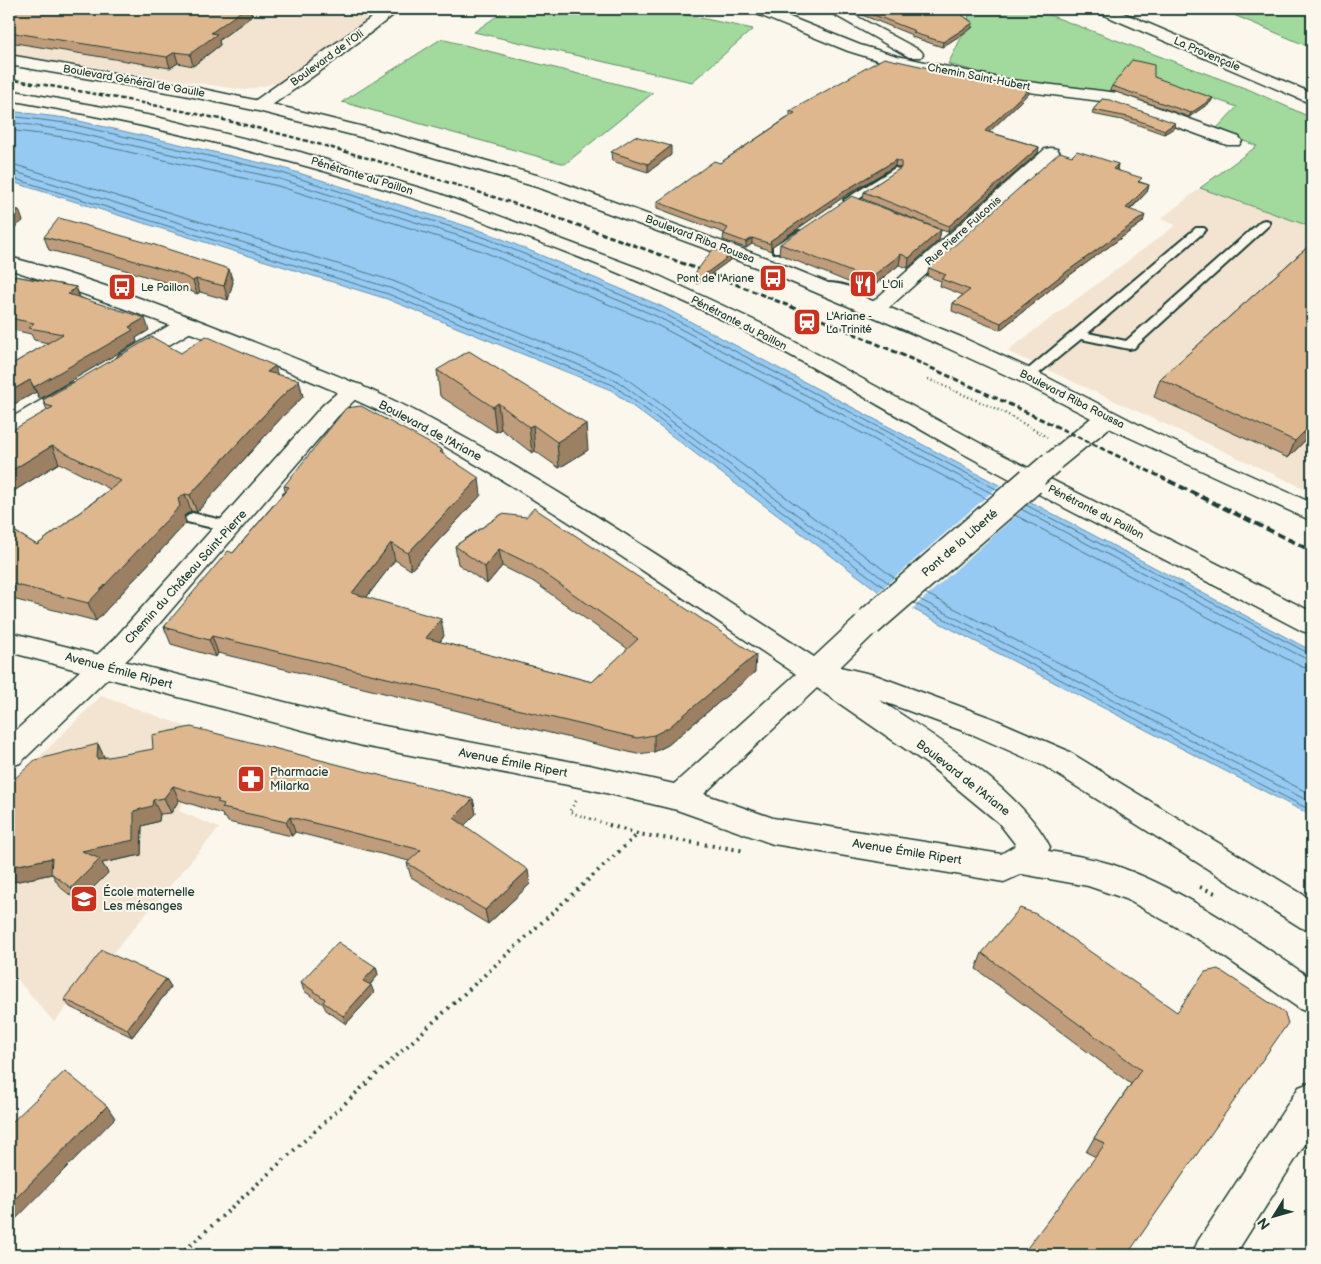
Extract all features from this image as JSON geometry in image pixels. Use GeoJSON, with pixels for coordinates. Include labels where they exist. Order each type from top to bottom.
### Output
{"type":"FeatureCollection","features":[{"type":"Feature","properties":{"kind":"main road","name":"Boulevard de l'Oli"},"geometry":{"type":"LineString","coordinates":[[259,106],[320,64],[393,9]]}},
{"type":"Feature","properties":{"kind":"main road","name":"Chemin Saint-Hubert"},"geometry":{"type":"LineString","coordinates":[[757,9],[854,48],[892,60],[1004,84],[1112,97],[1233,141]]}},
{"type":"Feature","properties":{"kind":"main road"},"geometry":{"type":"LineString","coordinates":[[832,9],[919,57],[925,61],[928,67]]}},
{"type":"Feature","properties":{"kind":"main road","name":"La Provençale"},"geometry":{"type":"LineString","coordinates":[[1102,9],[1312,99]]}},
{"type":"Feature","properties":{"kind":"main road","name":"La Provençale"},"geometry":{"type":"LineString","coordinates":[[1136,9],[1312,83]]}},
{"type":"Feature","properties":{"kind":"main road","name":"Boulevard Général de Gaulle"},"geometry":{"type":"LineString","coordinates":[[9,60],[175,88],[259,106]]}},
{"type":"Feature","properties":{"kind":"main road","name":"Pénétrante du Paillon"},"geometry":{"type":"LineString","coordinates":[[9,86],[88,98],[253,134],[371,167],[498,207],[606,248],[687,281],[768,320],[987,439],[1312,607]]}},
{"type":"Feature","properties":{"kind":"main road","name":"Pénétrante du Paillon"},"geometry":{"type":"LineString","coordinates":[[9,94],[77,105],[160,123],[241,142],[361,175],[488,215],[666,286],[752,328],[978,451],[1312,624]]}},
{"type":"Feature","properties":{"kind":"main road","name":"Boulevard Riba Roussa"},"geometry":{"type":"LineString","coordinates":[[259,106],[390,139],[547,184],[650,220],[822,287],[1027,376],[1107,417],[1312,513]]}},
{"type":"Feature","properties":{"kind":"main road","name":"Rue Pierre Fulconis"},"geometry":{"type":"LineString","coordinates":[[870,307],[1051,153]]}},
{"type":"Feature","properties":{"kind":"main road","name":"Boulevard de l'Ariane"},"geometry":{"type":"LineString","coordinates":[[9,263],[117,297],[354,390],[424,425],[560,504],[815,672],[941,758],[1010,814],[1026,833],[1034,847],[1028,854],[1017,859]]}},
{"type":"Feature","properties":{"kind":"main road"},"geometry":{"type":"LineString","coordinates":[[9,429],[188,324]]}},
{"type":"Feature","properties":{"kind":"main road","name":"Chemin du Château Saint-Pierre"},"geometry":{"type":"LineString","coordinates":[[9,755],[102,667],[230,527],[330,411],[354,390]]}},
{"type":"Feature","properties":{"kind":"main road","name":"Pont de la Liberté"},"geometry":{"type":"LineString","coordinates":[[678,798],[724,759],[869,622],[1059,456],[1107,417]]}},
{"type":"Feature","properties":{"kind":"main road","name":"Avenue Émile Ripert"},"geometry":{"type":"LineString","coordinates":[[9,642],[363,734],[589,778],[678,798],[773,831],[1004,868],[1017,859]]}},
{"type":"Feature","properties":{"kind":"main road","name":"Boulevard de l'Ariane"},"geometry":{"type":"LineString","coordinates":[[815,672],[865,683],[984,726],[1055,758],[1312,917]]}},
{"type":"Feature","properties":{"kind":"main road"},"geometry":{"type":"LineString","coordinates":[[1017,859],[1109,878],[1161,901],[1227,940],[1312,998]]}},
{"type":"Feature","properties":{"kind":"main road"},"geometry":{"type":"LineString","coordinates":[[1212,1255],[1312,1100]]}},
{"type":"Feature","properties":{"kind":"lane"},"geometry":{"type":"LineString","coordinates":[[867,207],[846,203],[895,171]]}},
{"type":"Feature","properties":{"kind":"lane"},"geometry":{"type":"LineString","coordinates":[[1078,335],[1129,345],[1265,222]]}},
{"type":"Feature","properties":{"kind":"lane"},"geometry":{"type":"LineString","coordinates":[[777,249],[809,227]]}},
{"type":"Feature","properties":{"kind":"lane"},"geometry":{"type":"LineString","coordinates":[[1027,376],[1078,335],[1200,230]]}},
{"type":"Feature","properties":{"kind":"lane"},"geometry":{"type":"LineString","coordinates":[[192,518],[230,527]]}},
{"type":"Feature","properties":{"kind":"path"},"geometry":{"type":"LineString","coordinates":[[928,379],[1003,412],[1059,456]]}},
{"type":"Feature","properties":{"kind":"path"},"geometry":{"type":"LineString","coordinates":[[589,778],[570,812],[638,834],[766,855],[773,831]]}},
{"type":"Feature","properties":{"kind":"path"},"geometry":{"type":"LineString","coordinates":[[180,1255],[638,834]]}},
{"type":"Feature","properties":{"kind":"shaded area"},"geometry":{"type":"Polygon","coordinates":[[[9,9],[378,9],[294,79],[245,90],[9,55],[9,9]]]}},
{"type":"Feature","properties":{"kind":"shaded area"},"geometry":{"type":"Polygon","coordinates":[[[1200,188],[1312,227],[1312,492],[1007,351],[1176,225],[1161,219],[1200,188]]]}},
{"type":"Feature","properties":{"kind":"shaded area","name":"École maternelle Les mésanges"},"geometry":{"type":"Polygon","coordinates":[[[101,696],[215,737],[179,811],[219,828],[54,1022],[9,970],[9,787],[101,696]]]}},
{"type":"Feature","properties":{"kind":"green space"},"geometry":{"type":"Polygon","coordinates":[[[507,9],[658,9],[753,29],[692,82],[474,32],[507,9]]]}},
{"type":"Feature","properties":{"kind":"green space"},"geometry":{"type":"Polygon","coordinates":[[[968,9],[1033,9],[1250,90],[1312,118],[1312,227],[1200,188],[1257,146],[1215,130],[1237,107],[1187,89],[1116,93],[1009,80],[948,64],[969,22],[968,9]]]}},
{"type":"Feature","properties":{"kind":"green space"},"geometry":{"type":"Polygon","coordinates":[[[1265,9],[1312,9],[1312,48],[1234,15],[1267,11],[1265,9]]]}},
{"type":"Feature","properties":{"kind":"green space"},"geometry":{"type":"Polygon","coordinates":[[[441,39],[653,93],[565,164],[342,102],[441,39]]]}},
{"type":"Feature","properties":{"kind":"water"},"geometry":{"type":"Polygon","coordinates":[[[9,111],[66,118],[283,168],[488,233],[661,306],[1312,651],[1312,816],[878,591],[611,390],[387,299],[9,181],[9,111]]]}},
{"type":"Feature","properties":{"kind":"pier"},"geometry":{"type":"Polygon","coordinates":[[[1002,483],[1033,500],[911,610],[877,593],[1002,483]]]}},
{"type":"Feature","properties":{"kind":"building"},"geometry":{"type":"Polygon","coordinates":[[[9,9],[244,9],[211,33],[217,34],[190,54],[175,52],[167,57],[9,32],[9,9]]]}},
{"type":"Feature","properties":{"kind":"building"},"geometry":{"type":"Polygon","coordinates":[[[859,9],[954,9],[973,23],[943,42],[913,33],[915,31],[859,9]]]}},
{"type":"Feature","properties":{"kind":"building"},"geometry":{"type":"Polygon","coordinates":[[[884,58],[1005,85],[1030,88],[985,131],[1039,147],[949,226],[864,192],[901,168],[901,162],[896,160],[846,190],[770,241],[771,244],[752,238],[746,242],[724,234],[728,228],[657,202],[714,161],[720,163],[795,113],[790,111],[884,58]]]}},
{"type":"Feature","properties":{"kind":"building"},"geometry":{"type":"Polygon","coordinates":[[[1132,60],[1154,65],[1154,77],[1213,98],[1191,113],[1112,86],[1132,60]]]}},
{"type":"Feature","properties":{"kind":"building"},"geometry":{"type":"Polygon","coordinates":[[[1102,99],[1110,100],[1175,123],[1165,130],[1128,117],[1093,110],[1102,99]]]}},
{"type":"Feature","properties":{"kind":"building"},"geometry":{"type":"Polygon","coordinates":[[[635,136],[671,146],[648,164],[611,152],[635,136]]]}},
{"type":"Feature","properties":{"kind":"building"},"geometry":{"type":"Polygon","coordinates":[[[1077,151],[1118,164],[1113,169],[1142,178],[1138,182],[1149,185],[1126,208],[1145,215],[1058,278],[1001,323],[953,303],[970,290],[941,279],[946,275],[929,268],[1060,152],[1072,156],[1077,151]]]}},
{"type":"Feature","properties":{"kind":"building"},"geometry":{"type":"Polygon","coordinates":[[[852,196],[941,230],[909,258],[901,254],[869,279],[780,244],[852,196]]]}},
{"type":"Feature","properties":{"kind":"building"},"geometry":{"type":"Polygon","coordinates":[[[9,208],[19,210],[9,217],[9,208]]]}},
{"type":"Feature","properties":{"kind":"building"},"geometry":{"type":"Polygon","coordinates":[[[59,218],[155,245],[229,269],[224,286],[196,279],[193,281],[177,273],[44,237],[59,218]]]}},
{"type":"Feature","properties":{"kind":"building"},"geometry":{"type":"Polygon","coordinates":[[[1312,243],[1312,424],[1295,441],[1160,379],[1312,243]]]}},
{"type":"Feature","properties":{"kind":"building"},"geometry":{"type":"Polygon","coordinates":[[[713,249],[731,255],[697,280],[693,276],[713,249]]]}},
{"type":"Feature","properties":{"kind":"building"},"geometry":{"type":"Polygon","coordinates":[[[9,275],[76,287],[68,294],[145,318],[129,327],[133,330],[34,387],[30,380],[9,392],[9,366],[63,334],[29,328],[34,323],[9,318],[9,275]]]}},
{"type":"Feature","properties":{"kind":"building"},"geometry":{"type":"Polygon","coordinates":[[[206,336],[275,366],[267,372],[299,380],[190,495],[185,494],[178,499],[180,506],[88,603],[9,583],[9,528],[37,545],[121,481],[52,446],[9,472],[9,432],[53,407],[46,405],[43,400],[152,337],[181,353],[206,336]]]}},
{"type":"Feature","properties":{"kind":"building"},"geometry":{"type":"Polygon","coordinates":[[[469,351],[586,424],[557,442],[533,425],[529,427],[498,403],[493,407],[437,370],[469,351]]]}},
{"type":"Feature","properties":{"kind":"building"},"geometry":{"type":"Polygon","coordinates":[[[361,406],[442,450],[440,452],[479,478],[408,553],[391,543],[352,593],[441,619],[426,638],[592,682],[638,639],[532,565],[499,549],[485,567],[455,546],[502,514],[526,517],[534,508],[756,655],[668,728],[654,735],[637,738],[212,636],[209,640],[164,627],[228,551],[233,553],[289,487],[284,486],[346,408],[361,406]]]}},
{"type":"Feature","properties":{"kind":"building"},"geometry":{"type":"Polygon","coordinates":[[[191,727],[473,799],[454,818],[528,870],[485,910],[407,863],[421,850],[290,817],[286,822],[222,808],[224,804],[217,802],[219,800],[173,786],[164,798],[153,800],[152,806],[134,811],[134,840],[82,851],[100,859],[71,888],[51,873],[52,858],[9,867],[9,784],[35,760],[98,744],[97,759],[153,749],[152,735],[191,727]]]}},
{"type":"Feature","properties":{"kind":"building"},"geometry":{"type":"Polygon","coordinates":[[[1020,908],[1036,914],[1177,1012],[1205,972],[1218,969],[1284,1012],[1288,1023],[1127,1255],[1022,1255],[1105,1144],[1094,1138],[1141,1070],[982,953],[1020,908]]]}},
{"type":"Feature","properties":{"kind":"building"},"geometry":{"type":"Polygon","coordinates":[[[338,942],[376,967],[363,981],[371,985],[343,1016],[323,1002],[325,999],[301,982],[338,942]]]}},
{"type":"Feature","properties":{"kind":"building"},"geometry":{"type":"Polygon","coordinates":[[[102,950],[166,979],[127,1029],[64,999],[102,950]]]}},
{"type":"Feature","properties":{"kind":"building"},"geometry":{"type":"Polygon","coordinates":[[[65,1071],[107,1106],[9,1205],[9,1125],[65,1071]]]}},
{"type":"Feature","properties":{"kind":"railway"},"geometry":{"type":"LineString","coordinates":[[9,79],[144,103],[304,140],[540,212]]}},
{"type":"Feature","properties":{"kind":"railway"},"geometry":{"type":"LineString","coordinates":[[536,211],[618,239],[779,302],[1016,407],[1171,482]]}},
{"type":"Feature","properties":{"kind":"railway"},"geometry":{"type":"LineString","coordinates":[[1169,481],[1312,551]]}},
{"type":"Feature","properties":{"kind":"place","name":"Pont de l'Ariane"},"geometry":{"type":"Point","coordinates":[773,278]}},
{"type":"Feature","properties":{"kind":"place","name":"L'Oli"},"geometry":{"type":"Point","coordinates":[863,284]}},
{"type":"Feature","properties":{"kind":"place","name":"Le Paillon"},"geometry":{"type":"Point","coordinates":[122,287]}},
{"type":"Feature","properties":{"kind":"place","name":"L'Ariane - La Trinité"},"geometry":{"type":"Point","coordinates":[807,322]}},
{"type":"Feature","properties":{"kind":"place","name":"Pharmacie Milarka"},"geometry":{"type":"Point","coordinates":[251,779]}},
{"type":"Feature","properties":{"kind":"place","name":"École maternelle Les mésanges"},"geometry":{"type":"Point","coordinates":[84,899]}}]}
